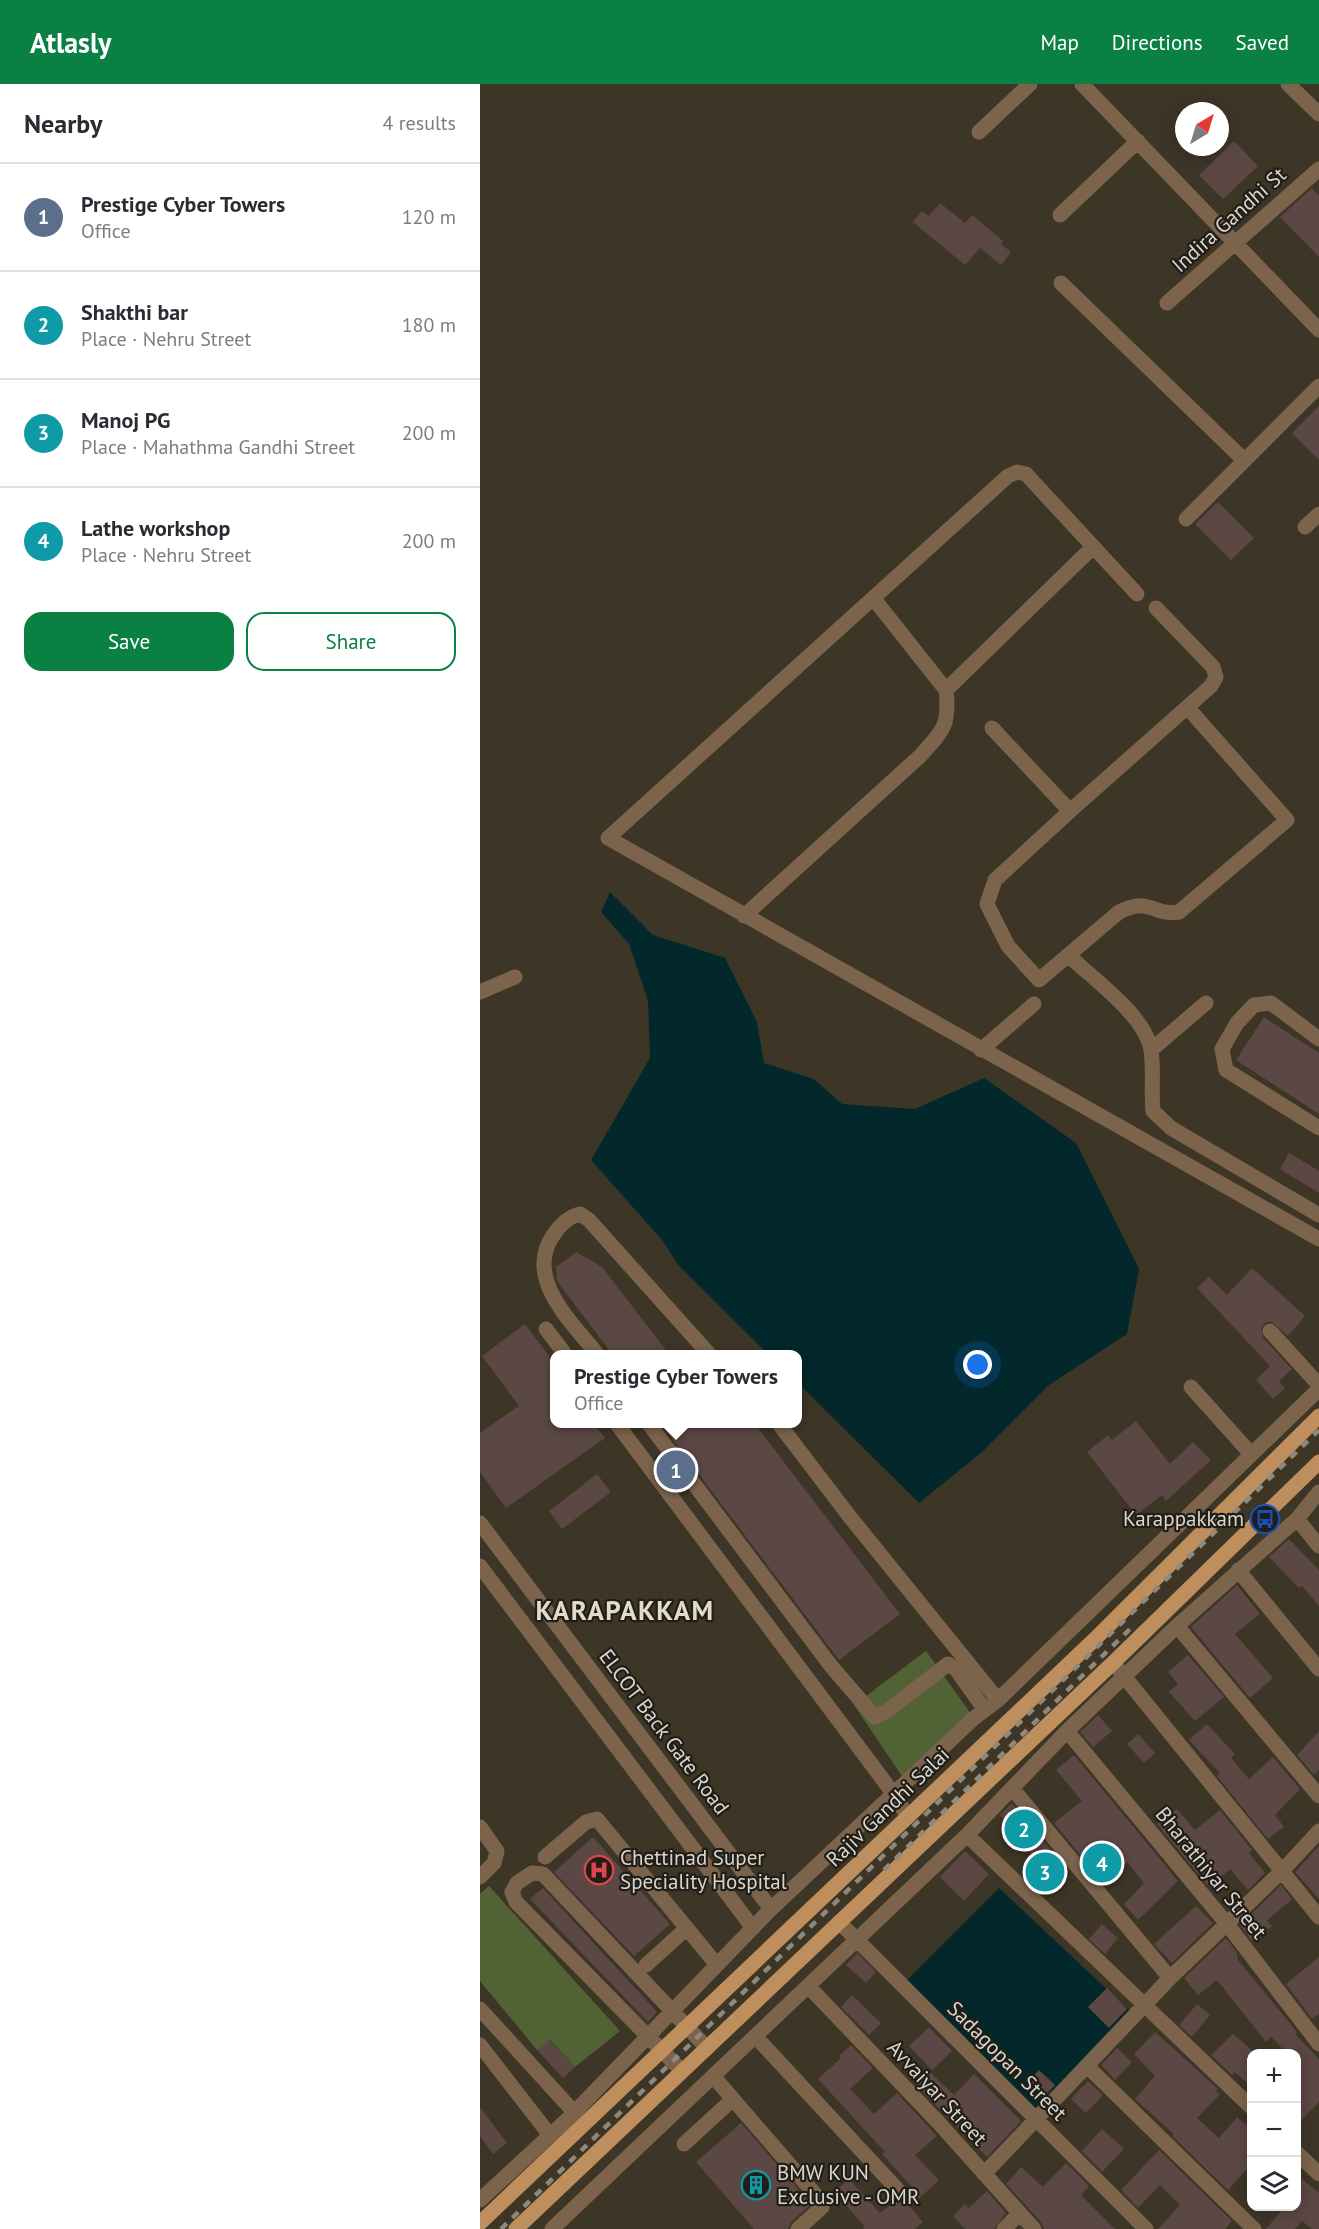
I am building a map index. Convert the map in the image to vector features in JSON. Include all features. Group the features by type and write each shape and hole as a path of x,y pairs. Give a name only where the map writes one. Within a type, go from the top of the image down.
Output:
{"main road":[{"name":"Rajiv Gandhi Salai","path":"480,2223 1118,1616 1319,1416"},
{"path":"516,2229 1113,1663 1319,1462"}],"street":[{"path":"979,132 1030,84"},
{"path":"1082,84 1319,330"},
{"path":"1288,84 1319,114"},
{"path":"1060,215 1138,141"},
{"name":"Indira Gandhi St","path":"1167,303 1319,169"},
{"path":"1060,283 1244,460"},
{"path":"1186,519 1319,386"},
{"path":"1137,594 1026,474 1017,472 1008,476 608,838 1319,1239"},
{"path":"1305,527 1319,514"},
{"path":"946,690 1093,547"},
{"path":"744,916 935,740 949,717 946,690 874,599"},
{"path":"1156,608 1213,667 1216,677 1211,686 1187,707 1070,811 995,880 987,904 1008,946 1039,980 1119,912 1135,904 1146,905 1168,913 1179,912 1287,820 1187,707"},
{"path":"992,728 1070,811"},
{"path":"1068,955 1129,1011 1144,1031 1151,1050 1153,1111 1171,1128 1319,1215"},
{"path":"480,992 515,977"},
{"path":"1151,1050 1206,1003"},
{"path":"1319,1039 1271,1003 1254,1005 1237,1023 1222,1049 1226,1070 1319,1128"},
{"path":"981,1050 1034,1004"},
{"path":"594,1350 550,1293 544,1274 543,1260 550,1239 571,1216 580,1214 589,1220 705,1350"},
{"path":"546,1329 562,1350"},
{"path":"480,2200 574,2112 771,1910 893,1793 992,1705 1319,1387 1270,1331"},
{"path":"1191,1387 1251,1454"},
{"path":"620,1428 893,1793 908,1817"},
{"path":"652,1428 831,1666 875,1716 887,1711 948,1664 955,1668 992,1705"},
{"path":"782,1428 992,1705"},
{"path":"552,2229 755,2037 856,1937 966,1835 1067,1731 1177,1626 1297,1519 1319,1492"},
{"path":"1297,1519 1319,1546"},
{"name":"ELCOT Back Gate Road","path":"480,1523 771,1910"},
{"path":"480,1566 753,1928"},
{"path":"1238,1570 1319,1669"},
{"path":"1102,1600 1118,1616"},
{"path":"1177,1626 1319,1796"},
{"path":"1113,1663 1319,1917"},
{"name":"Bharathiyar Street","path":"1067,1731 1227,1924 1319,2044"},
{"path":"1012,1788 1170,1978"},
{"path":"545,1857 586,1822 597,1819 717,1965"},
{"path":"480,1827 497,1851 494,1863 480,1877"},
{"path":"984,2174 1170,1978 1282,1870 1319,1830"},
{"path":"966,1835 1247,2104"},
{"path":"682,2072 516,1902 512,1892 517,1883 532,1873 543,1874 671,2013 707,2048"},
{"name":"Sadagopan Street","path":"840,1922 1146,2229"},
{"path":"646,1965 687,1928"},
{"name":"Avvaiyar Street","path":"808,1986 1034,2229"},
{"path":"480,2008 574,2112"},
{"path":"755,2037 897,2189"},
{"path":"480,2045 549,2134"},
{"path":"1088,2067 1254,2229"},
{"path":"713,2076 820,2200 822,2207 798,2229"},
{"path":"684,2144 733,2099"},
{"path":"1301,2156 1317,2168"},
{"path":"1004,2229 1019,2214"}],"green space":[{"path":"926,1651 974,1718 906,1782 854,1705"},
{"path":"489,1886 620,2031 575,2067 550,2040 538,2051 480,1981 480,1894"}],"water":[{"path":"610,892 653,935 725,958 757,1022 764,1063 814,1079 842,1104 915,1109 984,1078 1076,1143 1139,1269 1127,1334 1049,1385 982,1452 919,1503 802,1387 802,1350 764,1350 679,1266 662,1240 591,1160 650,1058 648,1001 629,944 601,912"},
{"path":"999,1888 1131,2012 1033,2110 907,1980"}],"building":[{"path":"1234,141 1258,166 1223,199 1199,175 1219,156 1229,156 1229,146"},
{"path":"1312,188 1319,196 1319,257 1280,217"},
{"path":"940,203 965,223 972,215 1003,241 1001,244 1011,252 1001,265 980,248 965,265 913,222 922,211 929,216"},
{"path":"1319,406 1319,460 1292,433"},
{"path":"1218,502 1254,538 1231,560 1195,524"},
{"path":"1264,1017 1319,1053 1319,1114 1236,1060"},
{"path":"1289,1153 1319,1171 1319,1193 1280,1169"},
{"path":"576,1252 602,1267 666,1350 609,1350 557,1281 556,1267"},
{"path":"1252,1268 1305,1316 1288,1336 1272,1322 1267,1322 1261,1327 1263,1338 1292,1369 1279,1381 1285,1388 1273,1399 1256,1380 1270,1366 1197,1288 1209,1277 1227,1295"},
{"path":"525,1324 550,1357 550,1428 597,1428 605,1438 506,1508 480,1472 480,1433 519,1406 482,1356"},
{"path":"1136,1421 1170,1464 1193,1442 1211,1460 1166,1501 1162,1495 1136,1515 1087,1452 1108,1435 1112,1440"},
{"path":"664,1428 758,1428 900,1614 839,1660"},
{"path":"597,1474 611,1492 562,1529 549,1511"},
{"path":"1289,1539 1319,1570 1319,1606 1302,1586 1299,1588 1269,1557"},
{"path":"1237,1585 1260,1614 1235,1634 1273,1678 1250,1698 1191,1627"},
{"path":"1188,1655 1224,1697 1195,1721 1169,1692 1178,1684 1168,1672"},
{"path":"1098,1715 1112,1731 1093,1747 1080,1732"},
{"path":"1207,1724 1235,1754 1231,1758 1249,1779 1273,1757 1300,1789 1275,1815 1284,1827 1268,1839 1217,1776 1220,1773 1189,1740"},
{"path":"1319,1731 1319,1770 1314,1775 1297,1755"},
{"path":"1138,1734 1155,1753 1144,1763 1127,1744"},
{"path":"1074,1755 1178,1881 1138,1920 1124,1904 1144,1883 1127,1862 1102,1881 1054,1823 1082,1801 1056,1770"},
{"path":"1012,1803 1067,1870 1040,1891 1023,1873 1037,1862 1000,1815"},
{"path":"1177,1809 1195,1830 1220,1810 1252,1850 1249,1853 1265,1873 1248,1890 1230,1869 1209,1887 1157,1824"},
{"path":"593,1837 670,1924 634,1956 554,1872"},
{"path":"1319,1846 1319,1899 1295,1872"},
{"path":"965,1851 989,1874 964,1901 940,1877"},
{"path":"1281,1885 1292,1899 1267,1921 1272,1926 1252,1941 1240,1925"},
{"path":"543,1888 657,2012 648,2022 530,1899"},
{"path":"1196,1906 1213,1923 1172,1963 1154,1944"},
{"path":"1102,1924 1118,1938 1105,1954 1089,1939"},
{"path":"1226,1938 1237,1953 1238,1960 1297,2032 1295,2034 1319,2059 1319,2102 1301,2121 1301,2049 1283,2049 1271,2037 1266,2042 1217,1980 1198,1995 1184,1978"},
{"path":"857,1953 876,1972 866,1983 846,1965"},
{"path":"1319,1957 1319,2014 1312,2019 1286,1984"},
{"path":"1107,1988 1127,2009 1109,2028 1088,2007"},
{"path":"852,1995 881,2023 869,2035 841,2007"},
{"path":"1197,2004 1210,2015 1192,2037 1179,2025"},
{"path":"929,2027 952,2051 932,2070 909,2046"},
{"path":"1155,2032 1218,2089 1216,2091 1220,2094 1197,2118 1219,2138 1237,2117 1247,2126 1247,2169 1228,2190 1172,2136 1174,2134 1135,2099 1155,2076 1134,2054"},
{"path":"1233,2034 1251,2049 1247,2049 1247,2083 1235,2072 1232,2075 1211,2055"},
{"path":"549,2040 575,2067 563,2078 538,2051"},
{"path":"851,2045 873,2068 850,2089 874,2114 897,2093 937,2136 915,2155 939,2180 910,2207 923,2222 915,2229 863,2229 865,2227 834,2192 849,2179 880,2213 903,2196 911,2186 882,2154 885,2152 818,2079 841,2058 839,2056"},
{"path":"1117,2048 1132,2062 1115,2080 1101,2065"},
{"path":"1039,2070 1055,2085 1045,2096 1029,2080"},
{"path":"930,2072 954,2095 974,2074 1021,2121 987,2157 916,2085"},
{"path":"1088,2081 1103,2095 1086,2113 1071,2099"},
{"path":"480,2107 507,2143 493,2154 480,2136"},
{"name":"BMW KUN Exclusive - OMR","path":"741,2123 811,2204 791,2222 788,2229 754,2229 696,2162"},
{"path":"1102,2129 1124,2149 1102,2172 1082,2151"},
{"path":"1159,2150 1232,2221 1225,2229 1158,2229 1180,2205 1160,2185 1138,2208 1121,2190"},
{"path":"1066,2163 1089,2186 1081,2195 1115,2229 1044,2229 1041,2222 1006,2184 1021,2167 1043,2187"},
{"path":"1301,2178 1319,2193 1319,2229 1312,2229 1302,2221 1295,2229 1266,2229 1281,2211 1301,2211"},
{"path":"987,2191 1006,2213 994,2229 965,2229 953,2216 965,2204 969,2208"}],"railway":[{"path":"501,2229 1319,1430"},
{"path":"884,1870 1130,1629"}],"place":[{"name":"Prestige Cyber Towers","path":"676,1470"},
{"name":"Karappakkam","path":"1265,1519"},
{"name":"Shakthi bar","path":"1024,1829"},
{"name":"Lathe workshop","path":"1102,1863"},
{"name":"Chettinad Super Speciality Hospital","path":"599,1870"},
{"name":"Manoj PG","path":"1045,1872"},
{"name":"BMW KUN Exclusive - OMR","path":"756,2185"}],"district":[{"name":"KARAPAKKAM","path":"625,1611"}]}
